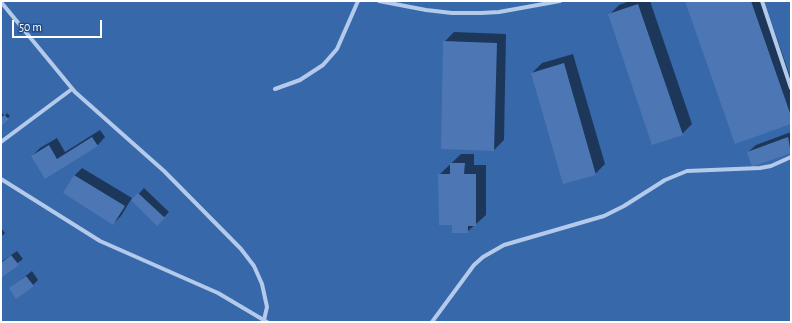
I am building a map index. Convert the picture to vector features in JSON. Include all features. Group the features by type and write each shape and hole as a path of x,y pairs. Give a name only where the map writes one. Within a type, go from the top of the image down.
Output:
{"street":[{"path":"275,89 300,80 323,65 337,49 358,1"},
{"path":"379,1 426,10 474,13 499,12 560,1"},
{"path":"762,1 791,88"},
{"path":"1,2 72,88 164,171 241,249 254,266 262,284 267,307 266,321 218,293 93,237 1,179"},
{"path":"1,142 72,88"},
{"path":"432,322 474,266 483,257 504,245 604,216 624,206 665,180 687,171 760,168 791,158"}],"shaded area":[{"path":"1,1 791,1 791,322 1,322"}],"building":[{"path":"685,1 751,1 791,116 791,124 735,144"},
{"path":"638,4 683,135 652,145 608,14"},
{"path":"443,41 497,43 494,151 441,149"},
{"path":"564,63 596,175 563,184 531,73"},
{"path":"4,115 9,119 1,126 1,118"},
{"path":"92,137 98,146 45,179 31,156 49,145 57,159"},
{"path":"788,137 791,153 752,167 747,152"},
{"path":"450,163 465,163 464,174 476,174 476,226 468,226 468,233 452,233 452,225 439,225 438,174 450,174"},
{"path":"74,175 125,206 113,225 63,193"},
{"path":"138,193 165,218 157,226 131,200"},
{"path":"11,255 19,265 1,278 1,263"},
{"path":"26,276 34,286 16,299 9,288"}]}
